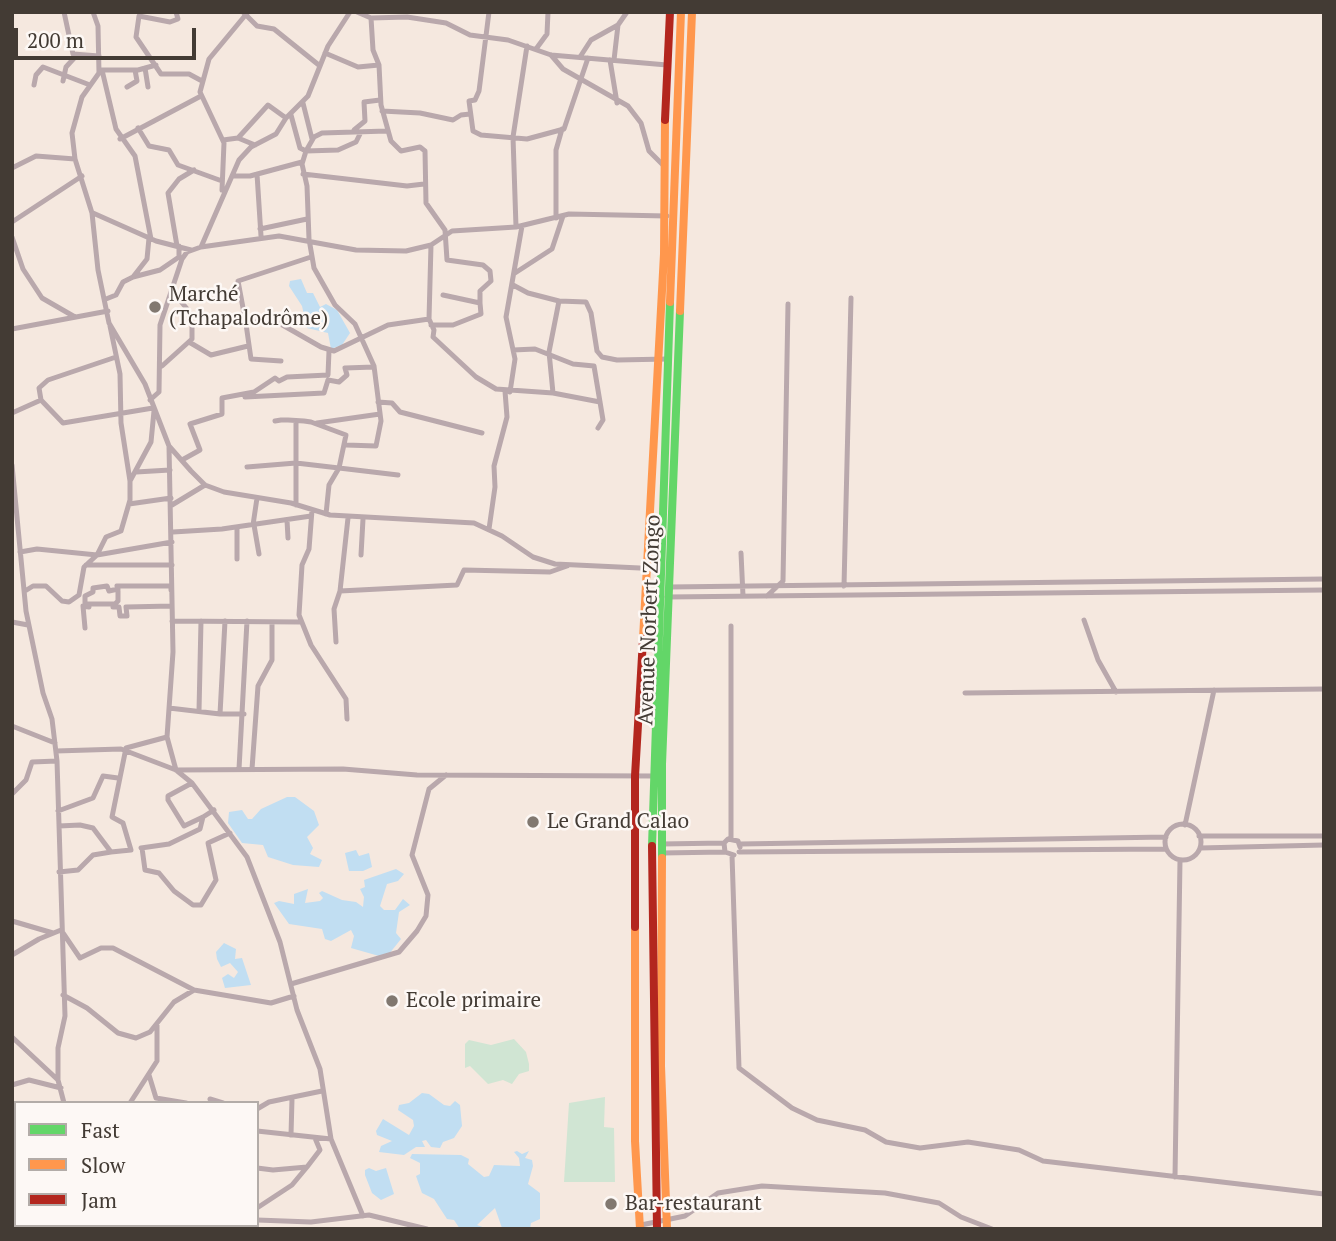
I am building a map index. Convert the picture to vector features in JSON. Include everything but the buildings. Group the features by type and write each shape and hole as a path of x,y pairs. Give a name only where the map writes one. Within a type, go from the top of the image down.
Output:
{"main road":[{"path":"641,1227 635,1141 635,776 664,254 663,165 670,12"},
{"name":"Avenue Norbert Zongo","path":"665,587 661,569 681,12"},
{"name":"Avenue Norbert Zongo","path":"657,1225 656,848 665,587 692,12"},
{"name":"Avenue Norbert Zongo","path":"665,597 653,776 667,1224"}],"street":[{"path":"64,12 72,53 99,56"},
{"path":"93,12 108,102 120,139 135,156 150,239 149,255 133,276"},
{"path":"177,12 177,20 170,22 138,18 136,37 162,75 189,74 202,81"},
{"path":"201,247 239,160 255,145 276,134 288,116 303,103 313,88 325,53 350,12"},
{"path":"356,12 371,18 433,21 452,25 473,36 527,46 551,55 667,65"},
{"path":"489,12 488,37 479,91 475,100 469,101 473,131 483,136 533,138 562,129"},
{"path":"536,49 547,34 548,12"},
{"path":"617,103 612,60 618,25 626,12"},
{"path":"222,195 223,140 201,96 209,57 246,13 257,26 274,29 320,66"},
{"path":"246,324 272,319 329,351 340,349 400,321 453,325 464,318 479,316 482,312 481,291 491,281 490,271 483,265 449,261 442,223 428,209 424,184 425,151 420,147 398,150 387,131 380,100 379,65 373,50 371,18"},
{"path":"580,57 591,40 618,25"},
{"path":"489,529 495,487 494,466 507,417 513,349 506,317 515,273 519,227 513,137 527,46"},
{"path":"325,53 358,67 379,65"},
{"path":"63,78 66,67 77,55"},
{"path":"551,55 560,67 617,103 627,106 637,117 649,150 663,165"},
{"path":"556,218 556,150 589,58"},
{"path":"101,70 135,70 156,65"},
{"path":"34,85 36,75 43,67 63,78 90,85"},
{"path":"145,68 148,86"},
{"path":"25,591 33,586 46,586 62,601 76,600 86,565 97,555 106,537 121,531 129,504 130,481 120,412 120,374 98,270 92,213 75,159 72,128 82,97 101,70"},
{"path":"127,87 137,81 135,70"},
{"path":"120,139 201,96"},
{"path":"238,138 268,105 288,116 301,149 338,150 356,142 358,131 365,121 364,102 380,100"},
{"path":"303,103 312,139"},
{"path":"382,111 420,113 453,120 470,114"},
{"path":"138,128 149,146 170,151 178,165 222,181"},
{"path":"346,445 376,447 380,414 374,367 349,315 335,305 320,281 311,257 307,186 302,162 312,139 322,133 387,131"},
{"path":"223,140 238,138 255,145"},
{"path":"12,167 36,156 75,159"},
{"path":"232,176 257,174 302,162"},
{"path":"150,400 159,392 160,325 173,292 182,256 168,193 179,179 194,170"},
{"path":"257,174 260,233"},
{"path":"303,174 407,186 424,184"},
{"path":"12,222 82,176"},
{"path":"92,213 150,239 191,250"},
{"path":"260,233 309,239 356,250 411,250 431,245 456,230 519,227 563,216 674,216"},
{"path":"515,273 552,249 563,216"},
{"path":"106,299 116,295 123,282 133,276 160,270 191,250 307,219"},
{"path":"12,237 23,269 42,298 75,317"},
{"path":"431,245 430,322 433,337 476,377 508,392 553,393 600,402"},
{"path":"281,361 251,359 238,281 311,257"},
{"path":"513,285 533,295 559,301 582,300 589,306 596,347 602,357 668,359"},
{"path":"161,367 189,342 192,325 188,310 173,292"},
{"path":"443,295 480,303"},
{"path":"840,595 844,585 851,298"},
{"path":"553,393 549,352 559,301"},
{"path":"767,596 783,581 788,304"},
{"path":"12,329 108,311"},
{"path":"109,323 128,352 169,446 205,485 224,492 296,505 312,513"},
{"path":"189,342 211,355 248,345"},
{"path":"513,349 536,349 549,352 573,364 594,366 603,420 598,428"},
{"path":"182,460 200,451 190,424 222,414 221,399 260,390 275,378 279,382 287,377 328,375 329,351"},
{"path":"116,357 48,380 40,386 41,400 63,423 120,412 153,409"},
{"path":"235,396 324,393 328,380 339,382 347,375 345,369 374,367"},
{"path":"12,413 41,400"},
{"path":"378,402 392,403 400,412 482,433"},
{"path":"130,481 151,442 153,409"},
{"path":"275,421 317,423 380,414"},
{"path":"296,421 296,505"},
{"path":"317,423 346,435 339,468 329,485 326,514"},
{"path":"169,446 173,532 167,737 176,770"},
{"path":"247,467 296,463 398,475"},
{"path":"12,465 29,625 57,761 65,1016 58,1048 58,1080 64,1101"},
{"path":"136,472 170,470"},
{"path":"129,504 172,501 205,485"},
{"path":"257,498 253,525 259,554"},
{"path":"173,532 253,525 312,513 363,519 459,521 489,529 533,557 568,566 661,569"},
{"path":"312,513 309,549 302,565 300,622 311,645 346,699 346,719"},
{"path":"336,642 334,609 340,590 348,518"},
{"path":"361,555 363,519"},
{"path":"287,520 288,538"},
{"path":"237,527 237,559"},
{"path":"20,552 37,549 97,555 172,542"},
{"path":"741,553 743,596"},
{"path":"12,566 22,564"},
{"path":"86,565 172,565"},
{"path":"340,590 457,585 464,569 550,572 568,566"},
{"path":"665,587 1324,579"},
{"path":"118,589 109,591 107,586 93,588 93,592 85,596 85,604 115,604 118,589 117,586 171,586 172,596"},
{"path":"665,597 1324,590"},
{"path":"85,628 83,607 119,607 120,616 127,616 126,607 172,606"},
{"path":"172,621 300,622"},
{"path":"199,711 201,621"},
{"path":"220,714 225,621"},
{"path":"239,769 247,621"},
{"path":"1084,621 1098,660 1116,691"},
{"path":"12,622 29,625"},
{"path":"252,769 258,687 272,660 272,623"},
{"path":"731,626 731,838"},
{"path":"965,693 1324,689"},
{"path":"1185,825 1214,690"},
{"path":"169,708 244,714"},
{"path":"12,726 55,743"},
{"path":"131,849 123,823 112,817 118,778 126,751 129,745 167,737"},
{"path":"56,751 126,751 176,770 191,783 230,833 251,865 280,942 306,1038 320,1069 331,1139 363,1216"},
{"path":"12,794 26,780 32,762 57,761"},
{"path":"176,770 343,769 446,775 653,776"},
{"path":"291,984 399,952 417,932 426,916 428,895 412,855 429,789 446,775"},
{"path":"58,811 93,798 103,776 118,778"},
{"path":"191,783 168,796 184,826 214,810"},
{"path":"59,872 78,870 93,855 169,844 200,829 203,817"},
{"path":"59,826 80,825 93,828 111,852"},
{"path":"1166,849 1166,837 1173,827 1185,825 1199,836 1324,836"},
{"path":"142,848 145,870 159,873 174,891 193,905 201,905 216,880 208,843 230,833"},
{"path":"1180,860 1192,857 1200,848 1199,836"},
{"path":"656,848 735,853 1166,837"},
{"path":"656,848 724,843 731,838"},
{"path":"731,838 740,844 1166,849 1180,860"},
{"path":"724,843 725,852"},
{"path":"740,844 735,853 739,1068 792,1108 817,1120 865,1130 886,1142 920,1148 968,1142 1019,1150 1043,1161 1324,1194"},
{"path":"1200,848 1324,845"},
{"path":"1175,1177 1180,860"},
{"path":"12,921 53,933"},
{"path":"61,930 80,958 101,948 113,948 194,990 271,1003 294,996"},
{"path":"12,955 61,930"},
{"path":"63,995 127,1036 144,1036 157,1025 174,1002 194,990"},
{"path":"131,1101 157,1061 157,1025"},
{"path":"12,1048 15,1039 58,1080"},
{"path":"149,1075 156,1098 174,1101"},
{"path":"12,1085 29,1080 61,1088"},
{"path":"259,1108 269,1102 322,1091"},
{"path":"210,1099 216,1101"},
{"path":"291,1135 292,1099"},
{"path":"259,1131 331,1139"},
{"path":"259,1207 292,1185 307,1167 320,1150 315,1138"},
{"path":"259,1168 273,1170 307,1167"},
{"path":"641,1227 667,1224 685,1216 718,1194 762,1186 885,1193 939,1203 961,1217 992,1229"},
{"path":"259,1220 311,1222 363,1216 399,1220 427,1229"}],"green space":[{"path":"514,1039 526,1052 529,1071 519,1074 512,1084 503,1080 488,1084 470,1066 465,1068 465,1044 469,1040 491,1045"},
{"path":"605,1097 604,1127 614,1128 615,1182 564,1182 569,1103"}],"water":[{"path":"301,279 307,293 313,293 320,307 326,304 337,310 350,333 342,345 331,349 328,333 307,328 302,306 289,286 290,281"},
{"path":"287,797 295,797 314,811 319,825 307,837 313,848 310,854 322,860 319,867 293,865 268,857 263,845 242,843 228,823 229,812 242,810 248,819 252,819 261,809"},
{"path":"356,850 359,856 369,853 372,867 363,871 349,871 345,853"},
{"path":"396,869 404,874 398,881 387,884 380,906 384,910 395,910 403,899 410,905 399,912 396,933 401,939 389,954 379,956 351,948 354,936 351,930 331,941 325,939 322,929 289,924 274,903 279,901 294,904 294,894 308,889 305,903 320,901 323,898 319,893 322,891 342,900 356,902 363,907 364,897 360,889 365,887 364,880"},
{"path":"224,943 236,949 235,959 242,958 251,985 225,988 222,978 228,974 234,978 238,972 230,963 221,967 217,959 216,952"},
{"path":"422,1093 429,1094 444,1105 450,1106 455,1101 460,1105 462,1126 454,1138 443,1142 440,1148 431,1147 426,1140 422,1141 425,1147 416,1147 404,1155 379,1152 381,1146 392,1141 377,1135 376,1131 383,1119 409,1135 414,1126 413,1120 398,1110 399,1105 409,1103"},
{"path":"529,1151 525,1158 532,1160 533,1166 528,1184 540,1193 540,1219 531,1223 530,1229 502,1228 495,1208 477,1225 488,1229 460,1229 454,1220 447,1219 434,1199 422,1193 416,1176 420,1174 420,1163 410,1158 412,1154 461,1155 469,1159 468,1164 484,1177 489,1176 494,1165 520,1166 519,1158 514,1152 522,1154"},
{"path":"369,1168 376,1171 386,1168 394,1194 381,1200 372,1193 365,1175 365,1170"}],"traffic: fast":[{"path":"652,846 670,302"},
{"path":"662,858 662,764 680,311"}],"traffic: slow":[{"path":"670,302 681,12"},
{"path":"680,311 692,12"},
{"path":"643,639 664,254 665,120"},
{"path":"662,858 661,1066 667,1229"},
{"path":"635,927 635,1141 640,1229"}],"traffic: jam":[{"path":"665,120 670,12"},
{"path":"635,927 635,776 643,639"},
{"path":"652,846 657,1229"}],"place":[{"name":"Marché (Tchapalodrôme)","path":"155,307"},
{"name":"Le Grand Calao","path":"533,822"},
{"name":"Ecole primaire","path":"392,1001"},
{"name":"Bar-restaurant","path":"611,1204"}]}
